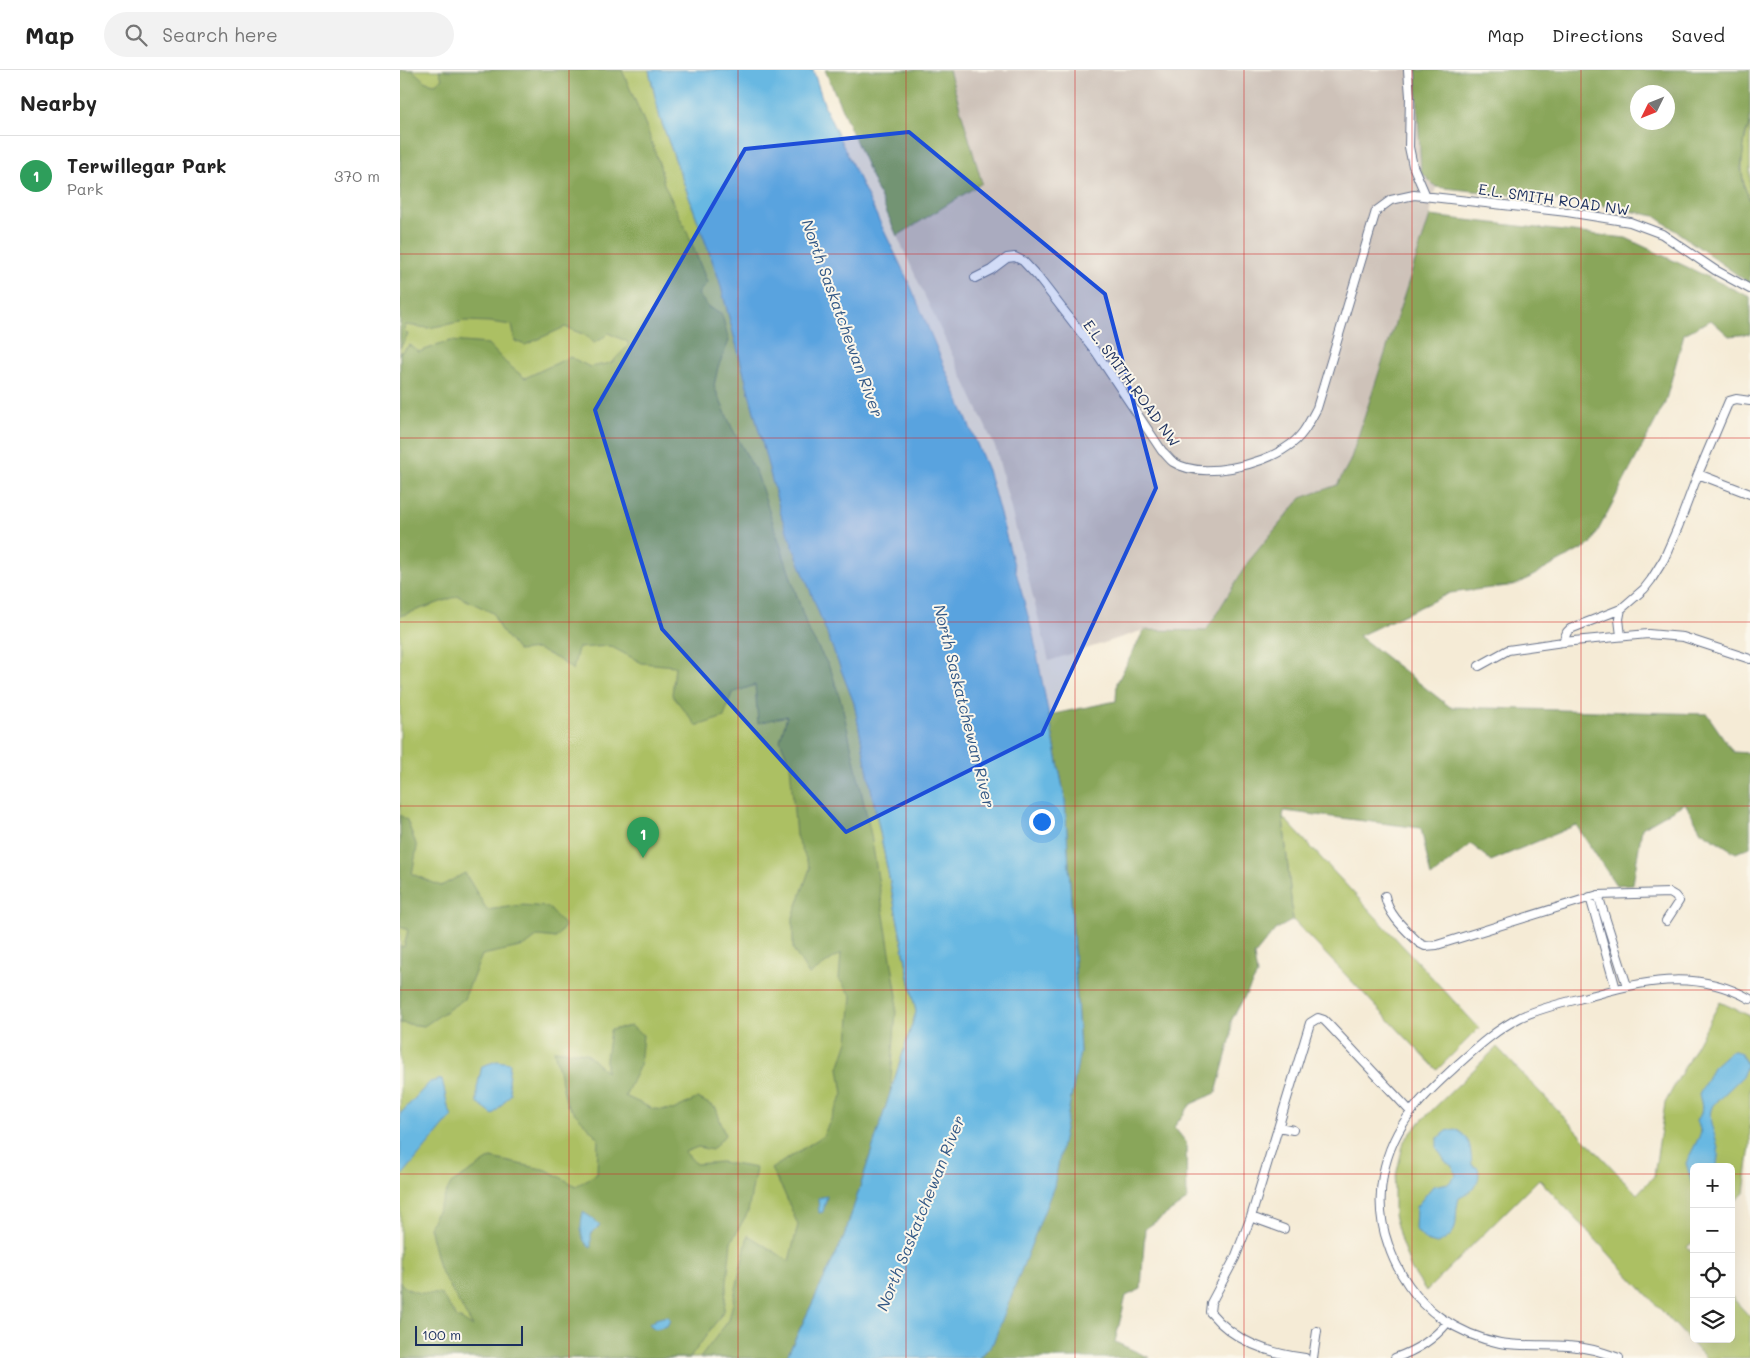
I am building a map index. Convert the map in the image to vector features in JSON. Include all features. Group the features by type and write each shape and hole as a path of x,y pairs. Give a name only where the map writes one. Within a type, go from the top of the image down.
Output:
{"street":[{"path":"1408,70 1410,96 1409,147 1413,166 1426,196"},
{"name":"E.L. SMITH ROAD NW","path":"975,278 991,270 1007,258 1015,257 1023,261 1037,276 1096,352 1162,451 1174,462 1194,470 1221,469 1252,464 1287,448 1302,434 1317,408 1376,211 1394,199 1414,194 1567,212 1630,222 1662,234 1715,270 1750,289"},
{"path":"1564,642 1570,629 1621,609 1644,589 1664,559 1729,401 1736,399 1750,401"},
{"path":"1698,474 1750,494"},
{"path":"1621,609 1619,619 1621,636"},
{"path":"1479,666 1508,650 1564,642 1648,634 1683,637 1750,659"},
{"path":"1385,896 1386,905 1396,918 1419,943 1429,947 1594,896 1670,893 1675,896 1678,902 1666,921"},
{"path":"1594,896 1627,986"},
{"path":"1594,896 1616,988"},
{"path":"1619,1358 1594,1350 1569,1346 1516,1344 1478,1337 1448,1322 1422,1302 1411,1288 1391,1254 1384,1234 1380,1194 1383,1173 1394,1138 1411,1112 1428,1093 1482,1042 1510,1023 1540,1009 1645,982 1688,980 1707,983 1726,988 1750,999"},
{"path":"1305,1358 1277,1354 1250,1344 1214,1318 1210,1312 1211,1303 1235,1258 1251,1217 1310,1023 1318,1018 1324,1020 1411,1112"},
{"path":"1279,1127 1294,1130"},
{"path":"1251,1217 1284,1229"},
{"path":"1395,1358 1430,1342 1448,1322"},
{"path":"1313,1358 1317,1330"}],"highlighted area":[{"path":"909,132 1105,294 1156,488 1042,734 846,832 662,629 595,410 745,149"}],"shaded area":[{"path":"949,70 1416,70 1421,172 1436,187 1430,216 1350,461 1337,485 1301,498 1246,566 1205,631 1144,630 1049,661 996,449 897,236 982,183"}],"green space":[{"path":"400,70 649,70 660,118 719,279 782,518 854,703 916,1012 844,1237 786,1358 400,1358"},
{"path":"400,70 412,70 426,82 435,84 442,79 439,70 622,70 646,126 660,166 664,184 688,234 707,282 698,294 708,307 722,315 729,341 718,367 714,386 732,428 757,474 808,630 831,670 842,705 871,835 897,996 890,1094 844,1237 786,1358 700,1358 729,1320 748,1235 789,1261 798,1225 783,1190 771,1169 823,1136 843,1094 839,1068 848,1041 852,996 839,979 841,953 809,975 793,949 793,917 810,868 796,836 790,764 780,740 787,716 758,723 755,685 732,693 724,717 697,726 672,695 675,666 642,663 610,646 578,648 573,670 558,659 537,649 518,651 500,629 493,613 458,596 400,616 400,353 410,345 419,352 450,341 488,344 506,363 525,378 570,357 590,367 611,363 628,346 628,342 608,333 594,343 585,335 565,327 525,345 515,341 512,325 465,321 428,328 406,325 404,330 408,334 400,348"},
{"path":"825,70 949,70 982,183 897,236"},
{"path":"1416,70 1750,70 1750,123 1745,136 1741,169 1744,186 1750,201 1750,284 1655,216 1594,204 1436,187 1421,172"},
{"path":"1750,123 1750,201 1746,192 1742,162"},
{"path":"1430,216 1626,238 1750,297 1750,334 1729,336 1711,320 1684,334 1665,403 1591,544 1516,585 1450,593 1359,636 1450,707 1707,714 1733,752 1750,753 1750,847 1736,853 1701,831 1685,803 1642,828 1633,884 1616,885 1576,825 1491,861 1471,844 1431,877 1421,828 1284,811 1293,920 1275,930 1254,956 1257,975 1231,1021 1231,1037 1216,1093 1191,1104 1174,1127 1186,1142 1187,1200 1145,1229 1141,1289 1126,1296 1115,1342 1150,1358 980,1358 993,1343 1080,1052 1065,799 1049,715 1116,701 1117,683 1144,630 1206,631 1248,562 1301,498 1337,485 1350,461"},
{"path":"400,815 407,820 417,847 412,874 441,886 465,873 487,910 521,905 548,907 565,926 556,938 538,936 525,946 482,955 464,999 424,1026 400,1023 400,946 404,947 408,930 400,927"},
{"path":"1283,817 1479,1028 1437,1070 1293,920"},
{"path":"1720,1002 1750,1016 1750,1145 1744,1193 1735,1201 1735,1163 1690,1163 1690,1244 1687,1247 1690,1250 1690,1341 1539,1179 1426,1291 1411,1269 1394,1215 1394,1184 1404,1141 1422,1120 1497,1047 1637,1194 1654,1176 1665,1103"},
{"path":"631,1026 643,1035 640,1065 625,1096 653,1109 673,1110 698,1098 716,1108 725,1135 712,1150 698,1147 685,1152 696,1164 721,1162 756,1168 748,1212 731,1242 724,1311 690,1358 400,1358 400,1282 413,1291 441,1294 458,1319 473,1327 439,1268 429,1227 451,1184 491,1158 547,1170 576,1186 597,1174 598,1138 567,1105 554,1050 586,1053 606,1072 610,1030"},
{"path":"1735,1300 1750,1317 1750,1358 1706,1358 1692,1343 1735,1343"}],"water":[{"name":"North Saskatchewan River","path":"649,70 813,70 826,110 911,287 988,470 1033,634 1065,799 1080,1052 1054,1186 993,1343 980,1358 786,1358 844,1237 916,1012 854,703 782,518 719,279 660,118"},
{"path":"1732,1050 1741,1053 1747,1065 1742,1077 1713,1105 1711,1111 1710,1117 1718,1152 1717,1163 1690,1163 1690,1178 1686,1163 1701,1133 1697,1120 1702,1108 1699,1095 1713,1067"},
{"path":"497,1061 510,1063 508,1081 511,1094 493,1115 477,1103 477,1088 482,1066"},
{"path":"442,1079 448,1107 452,1116 400,1178 400,1114 430,1082"},
{"path":"1455,1129 1465,1136 1470,1148 1472,1165 1478,1168 1479,1173 1474,1187 1459,1198 1454,1230 1451,1235 1437,1244 1426,1241 1415,1229 1416,1207 1433,1186 1449,1183 1456,1175 1453,1167 1445,1161 1437,1148 1437,1139 1447,1131"},
{"path":"827,1196 823,1212 819,1213 818,1198"},
{"path":"583,1212 600,1225 591,1234 591,1248 582,1237 581,1222"},
{"path":"667,1316 670,1320 667,1326 655,1329 649,1324 656,1319"}],"place":[{"name":"Terwillegar Park","path":"643,858"}]}
